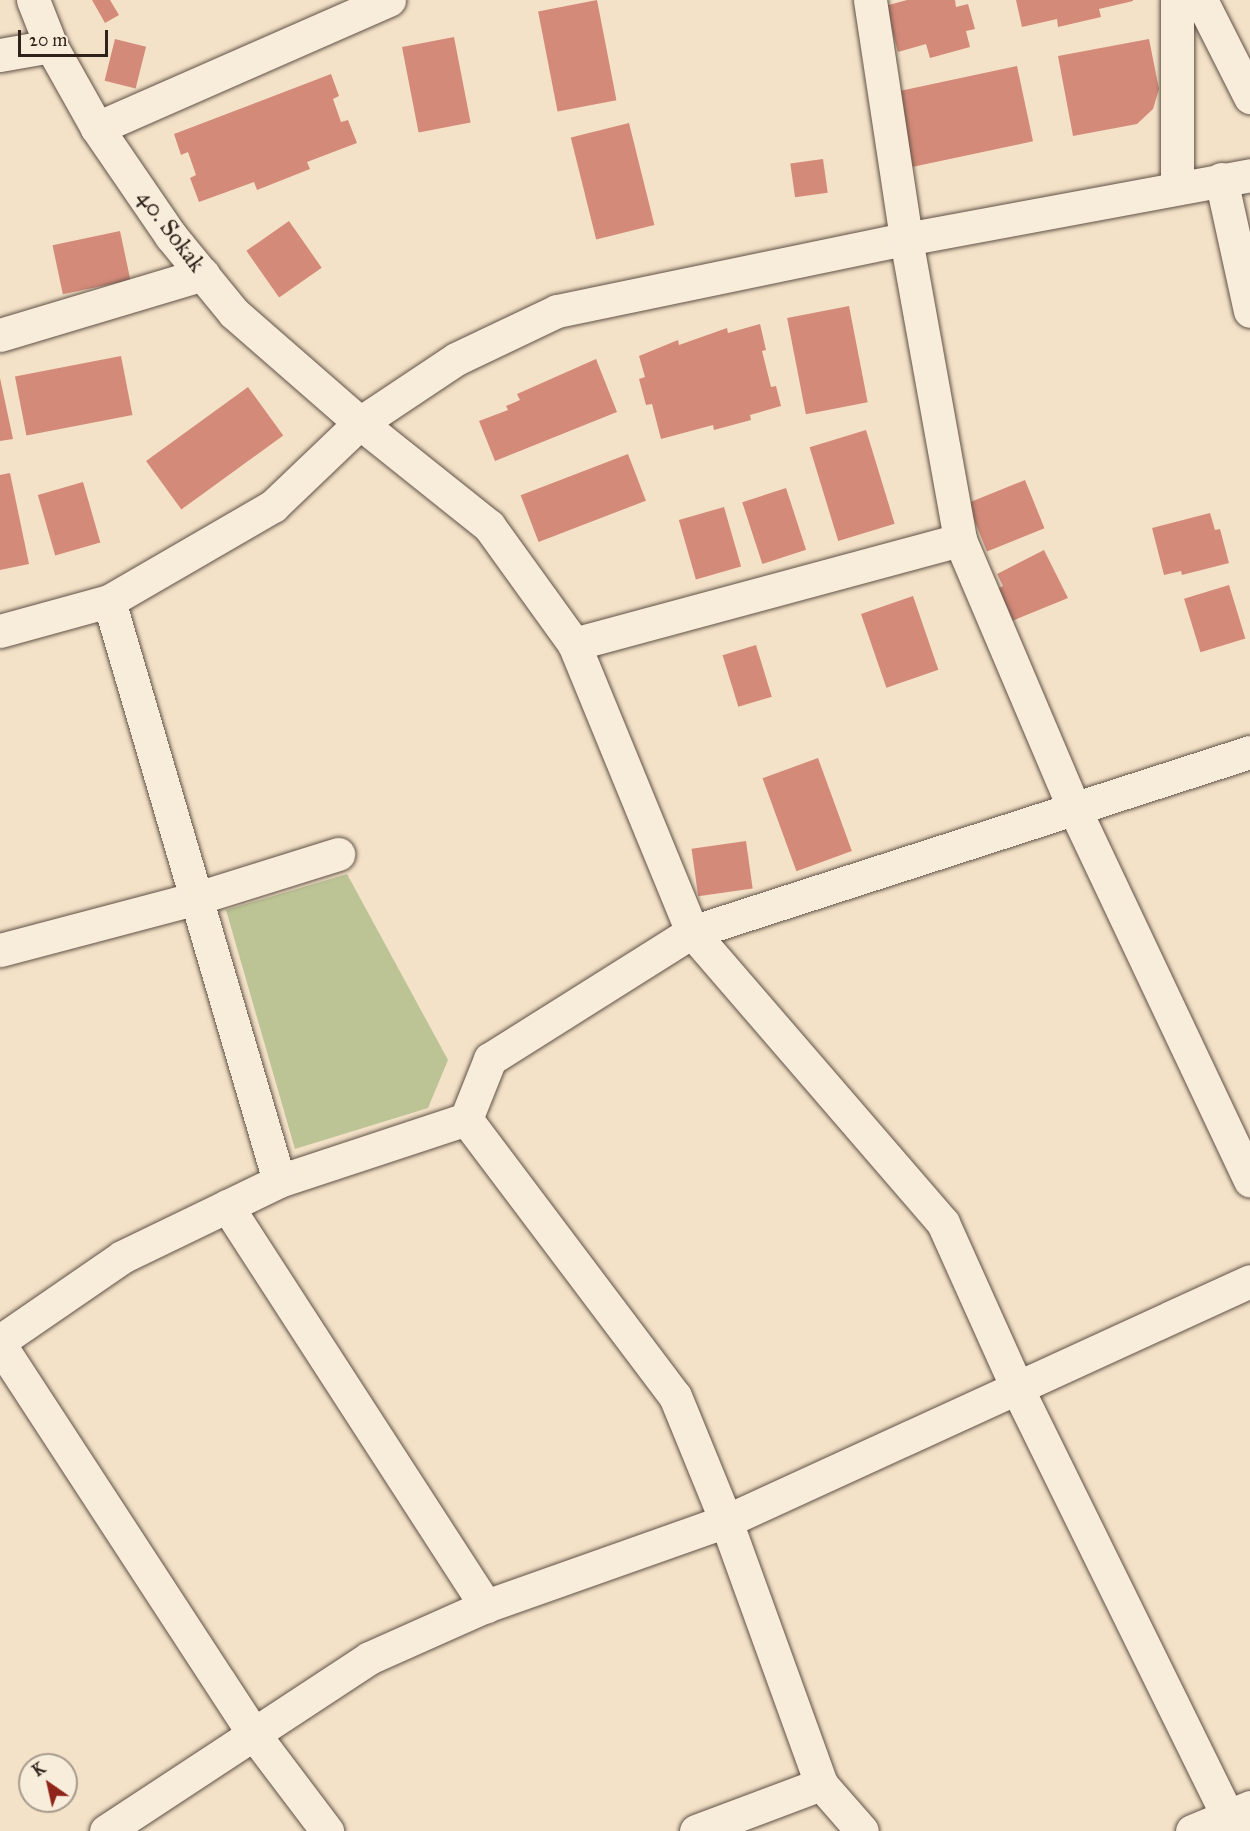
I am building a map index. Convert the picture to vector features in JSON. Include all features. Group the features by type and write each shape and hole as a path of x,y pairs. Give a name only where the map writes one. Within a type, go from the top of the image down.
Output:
{"street":[{"name":"40. Sokak","path":"33,0 51,46 97,128 234,313 360,423 489,526 574,644 692,932 943,1223 1018,1390 1238,1818"},
{"path":"97,128 389,0"},
{"path":"870,0 906,239 960,540 1074,808 1250,1181"},
{"path":"1177,187 1178,0"},
{"path":"1201,0 1250,97"},
{"path":"0,55 51,46"},
{"path":"0,631 109,601 273,506 360,423 456,359 557,311 906,239 1236,177 1250,311"},
{"path":"0,335 203,274"},
{"path":"574,644 960,540"},
{"path":"109,601 279,1181"},
{"path":"327,1831 253,1734 0,1343 122,1257 279,1181 466,1119 490,1059 692,932 1250,752"},
{"path":"0,950 197,898 338,854"},
{"path":"466,1119 675,1396 726,1521 821,1784 862,1831"},
{"path":"227,1206 486,1606"},
{"path":"106,1831 369,1658 486,1606 726,1521 1018,1390 1250,1281"},
{"path":"696,1831 821,1784"},
{"path":"1192,1831 1238,1818"}],"green space":[{"path":"347,874 448,1060 428,1108 295,1149 226,910"}],"building":[{"path":"92,0 110,0 119,15 105,23"},
{"path":"597,0 616,100 558,112 538,11"},
{"path":"907,0 955,0 956,7 968,4 975,29 966,31 970,47 930,58 926,44 898,52 885,6"},
{"path":"1016,0 1133,1 1099,9 1101,17 1058,27 1057,19 1022,27"},
{"path":"454,37 471,122 419,133 402,47"},
{"path":"115,39 146,47 136,88 105,81"},
{"path":"1149,39 1159,89 1153,109 1137,124 1073,136 1058,56"},
{"path":"1017,66 1033,141 910,168 894,92"},
{"path":"331,74 339,96 333,99 341,122 348,120 357,143 307,162 310,169 257,190 254,182 199,202 190,178 196,175 188,152 181,155 174,134"},
{"path":"629,123 654,225 596,239 571,138"},
{"path":"823,159 828,193 795,197 790,164"},
{"path":"289,221 322,268 279,298 246,251"},
{"path":"120,231 130,280 63,294 53,245"},
{"path":"849,306 868,402 806,414 787,318"},
{"path":"760,324 766,350 762,351 771,387 776,386 781,406 750,415 751,420 714,430 713,425 661,439 652,404 646,405 639,379 645,377 639,356 678,340 679,345 727,328 728,333"},
{"path":"121,356 132,415 26,436 15,377"},
{"path":"596,359 617,412 495,461 479,421 508,410 506,406 520,400 517,394"},
{"path":"0,378 13,439 0,441"},
{"path":"248,387 283,436 181,510 146,461"},
{"path":"866,430 895,524 838,541 810,447"},
{"path":"628,454 646,501 539,542 521,495"},
{"path":"10,473 29,564 0,570 0,475"},
{"path":"1025,480 1044,528 987,551 968,503"},
{"path":"83,482 100,543 55,556 38,495"},
{"path":"786,488 806,550 762,564 742,502"},
{"path":"724,507 741,567 696,580 679,520"},
{"path":"1210,513 1215,530 1220,529 1229,563 1182,575 1181,571 1164,575 1152,528"},
{"path":"1044,550 1068,598 1012,621 996,590 1003,586 997,574"},
{"path":"1229,585 1245,639 1200,652 1184,599"},
{"path":"913,596 938,670 886,688 861,614"},
{"path":"756,645 772,697 738,707 723,655"},
{"path":"818,758 852,851 796,871 763,778"},
{"path":"746,841 753,889 698,896 692,849"}]}
